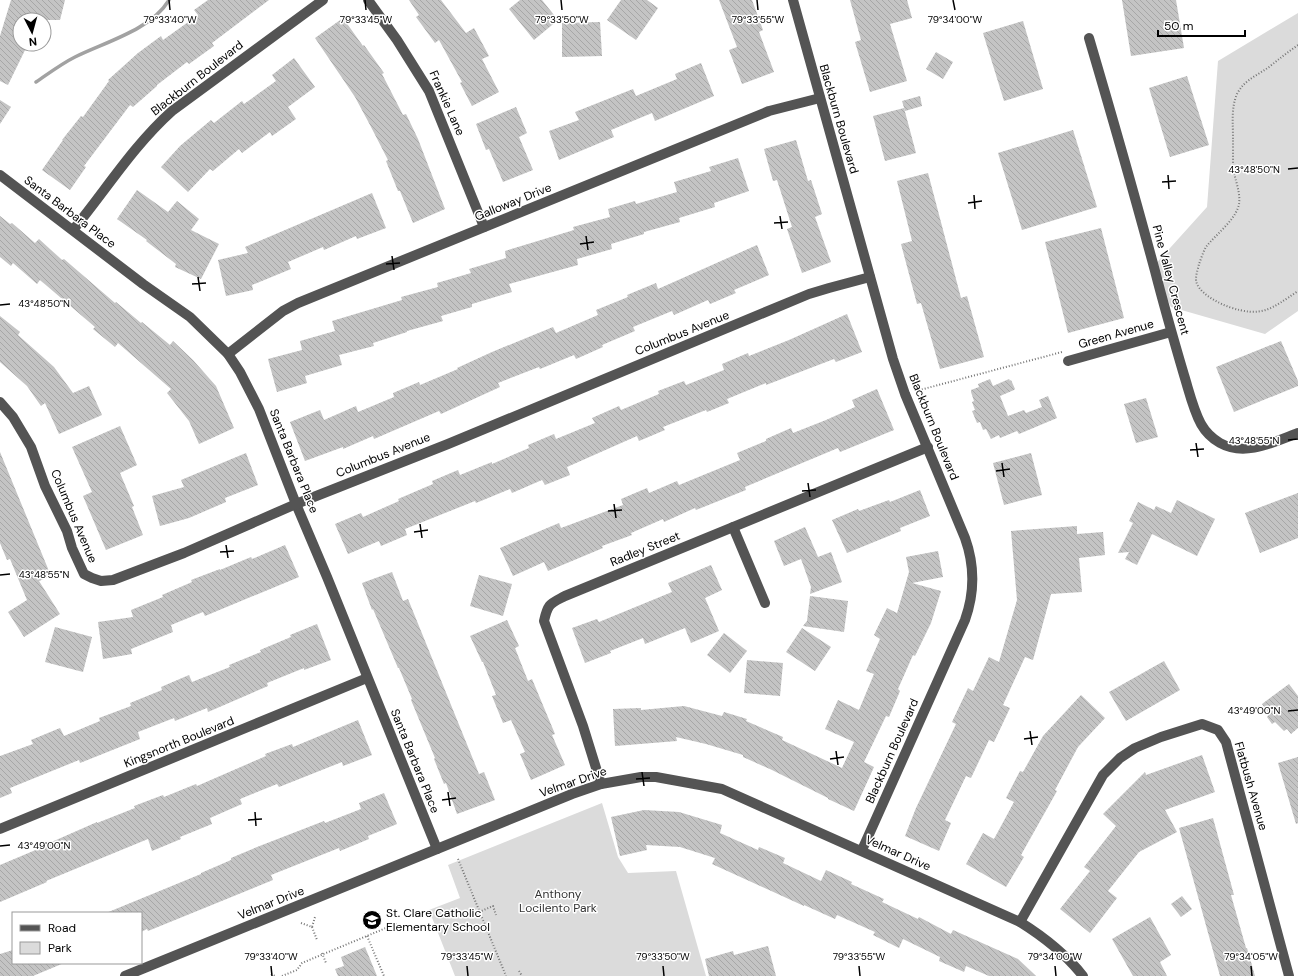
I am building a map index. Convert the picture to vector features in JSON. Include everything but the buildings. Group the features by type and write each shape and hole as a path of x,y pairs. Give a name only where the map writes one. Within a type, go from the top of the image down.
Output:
{"street":[{"name":"Blackburn Boulevard","path":"73,230 134,152 158,124 172,111 323,0"},
{"name":"Frankie Lane","path":"368,0 397,40 429,91 484,227"},
{"name":"Blackburn Boulevard","path":"793,0 870,277 901,381 969,550 973,575 972,595 965,620 862,850"},
{"name":"Pine Valley Crescent","path":"1089,38 1126,163 1171,332 1201,425 1219,443 1232,448 1244,449 1263,446 1298,433"},
{"name":"Galloway Drive","path":"228,354 270,320 293,306 770,111 820,98"},
{"name":"Santa Barbara Place","path":"0,175 143,284 190,317 228,354 240,372 259,409 296,504 437,849"},
{"name":"Columbus Avenue","path":"0,402 13,417 31,447 45,486 67,531 72,548 84,574 101,581 113,580 184,553 296,504 448,444 809,294 870,277"},
{"name":"Green Avenue","path":"1067,356 1171,332"},
{"name":"Radley Street","path":"600,784 583,726 544,621 550,605 565,596 928,448"},
{"path":"733,527 765,603"},
{"name":"Kingsnorth Boulevard","path":"0,829 368,678"},
{"name":"Flatbush Avenue","path":"1020,922 1103,775 1120,758 1135,748 1161,737 1202,724 1218,730 1226,742 1289,976"},
{"name":"Velmar Drive","path":"127,976 572,794 600,784 641,777 656,777 722,789 862,850 1020,922 1045,938 1060,950 1083,976"}],"path":[{"path":"1298,45 1252,77 1238,93 1233,110 1232,124 1233,165 1239,205 1236,212 1206,248 1200,260 1196,278 1197,284 1204,293 1220,304 1240,311 1266,311 1298,291"},
{"path":"914,391 1067,356"},
{"path":"458,859 506,976"},
{"path":"479,912 493,906 496,915"},
{"path":"316,917 312,927 317,940"},
{"path":"301,923 312,927"},
{"path":"282,976 297,970 302,963 398,923"},
{"path":"367,936 384,976"},
{"path":"322,954 326,963"},
{"path":"519,971 522,976"}],"green space":[{"path":"1298,13 1298,311 1265,334 1171,307 1152,268 1207,207 1218,61"},
{"name":"Anthony Locilento Park","path":"602,803 618,857 628,873 676,871 706,976 455,976 429,910 460,898 448,865"}],"waterway":[{"path":"36,82 70,60 139,27 151,19 169,0"}],"place":[{"name":"St. Clare Catholic Elementary School","path":"372,920"}]}
